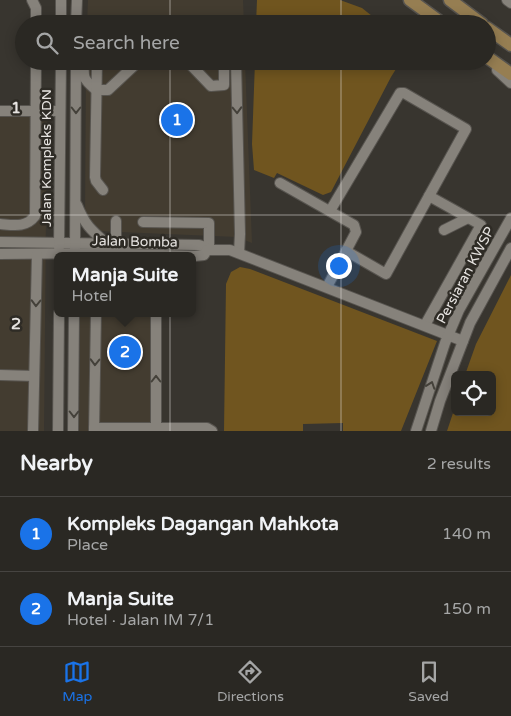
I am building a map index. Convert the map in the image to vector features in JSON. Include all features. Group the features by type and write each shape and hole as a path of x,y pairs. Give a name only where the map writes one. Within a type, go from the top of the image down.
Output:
{"main road":[{"path":"410,0 431,15"},
{"path":"450,0 470,15"},
{"path":"496,34 511,45"},
{"path":"496,64 511,74"}],"street":[{"path":"32,0 36,8 36,15"},
{"path":"61,15 62,0"},
{"path":"76,15 77,0"},
{"path":"507,0 511,3"},
{"path":"496,67 511,83"},
{"path":"0,224 24,225 35,216 36,70"},
{"name":"Jalan Kompleks KDN","path":"59,252 60,70"},
{"name":"Jalan Kompleks KDN","path":"74,252 76,70"},
{"path":"83,70 83,77 96,90 108,90 129,70"},
{"path":"97,70 95,177 103,190"},
{"path":"196,70 211,86 224,86 224,70"},
{"path":"236,70 239,253"},
{"path":"330,211 400,93 404,93 466,129 386,274 346,251"},
{"path":"0,111 35,114 60,111"},
{"path":"280,183 354,225 356,232 327,287"},
{"path":"425,325 481,225 429,196"},
{"path":"75,200 84,222 89,228 111,243 116,221"},
{"path":"444,230 468,218"},
{"name":"Persiaran KWSP","path":"416,431 449,334 463,303 511,218"},
{"path":"143,222 209,223 208,250"},
{"name":"Jalan Bomba","path":"0,242 200,245 208,250 230,250 463,341"},
{"name":"Persiaran KWSP","path":"431,431 440,401 463,341 481,302 511,248"},
{"name":"Jalan Bomba","path":"196,256 205,254 208,250"},
{"name":"Jalan Bomba","path":"0,254 54,255"},
{"path":"33,431 37,254"},
{"path":"58,431 59,317"},
{"path":"74,317 74,431"},
{"path":"96,317 94,429 156,430 207,428 212,431"},
{"path":"156,317 156,430"},
{"path":"0,375 34,376"}],"shaded area":[{"path":"88,0 243,0 244,15 87,15"},
{"path":"257,0 340,0 362,8 371,15 256,15"},
{"path":"86,70 245,70 252,243 237,237 96,231 85,216"},
{"path":"255,70 395,70 331,192 323,195 277,173 274,178 254,170 252,144"},
{"path":"0,113 47,114 44,431 0,431"},
{"path":"240,267 250,269 437,341 401,431 343,431 343,423 303,424 303,431 224,431 226,284 231,272"},
{"path":"511,275 511,431 447,431 452,416 496,416 496,371 466,371 476,344"},
{"path":"80,317 162,317 160,423 213,424 219,431 79,431"}],"place":[{"name":"Kompleks Dagangan Mahkota","path":"177,120"},
{"name":"Manja Suite","path":"125,352"}]}
